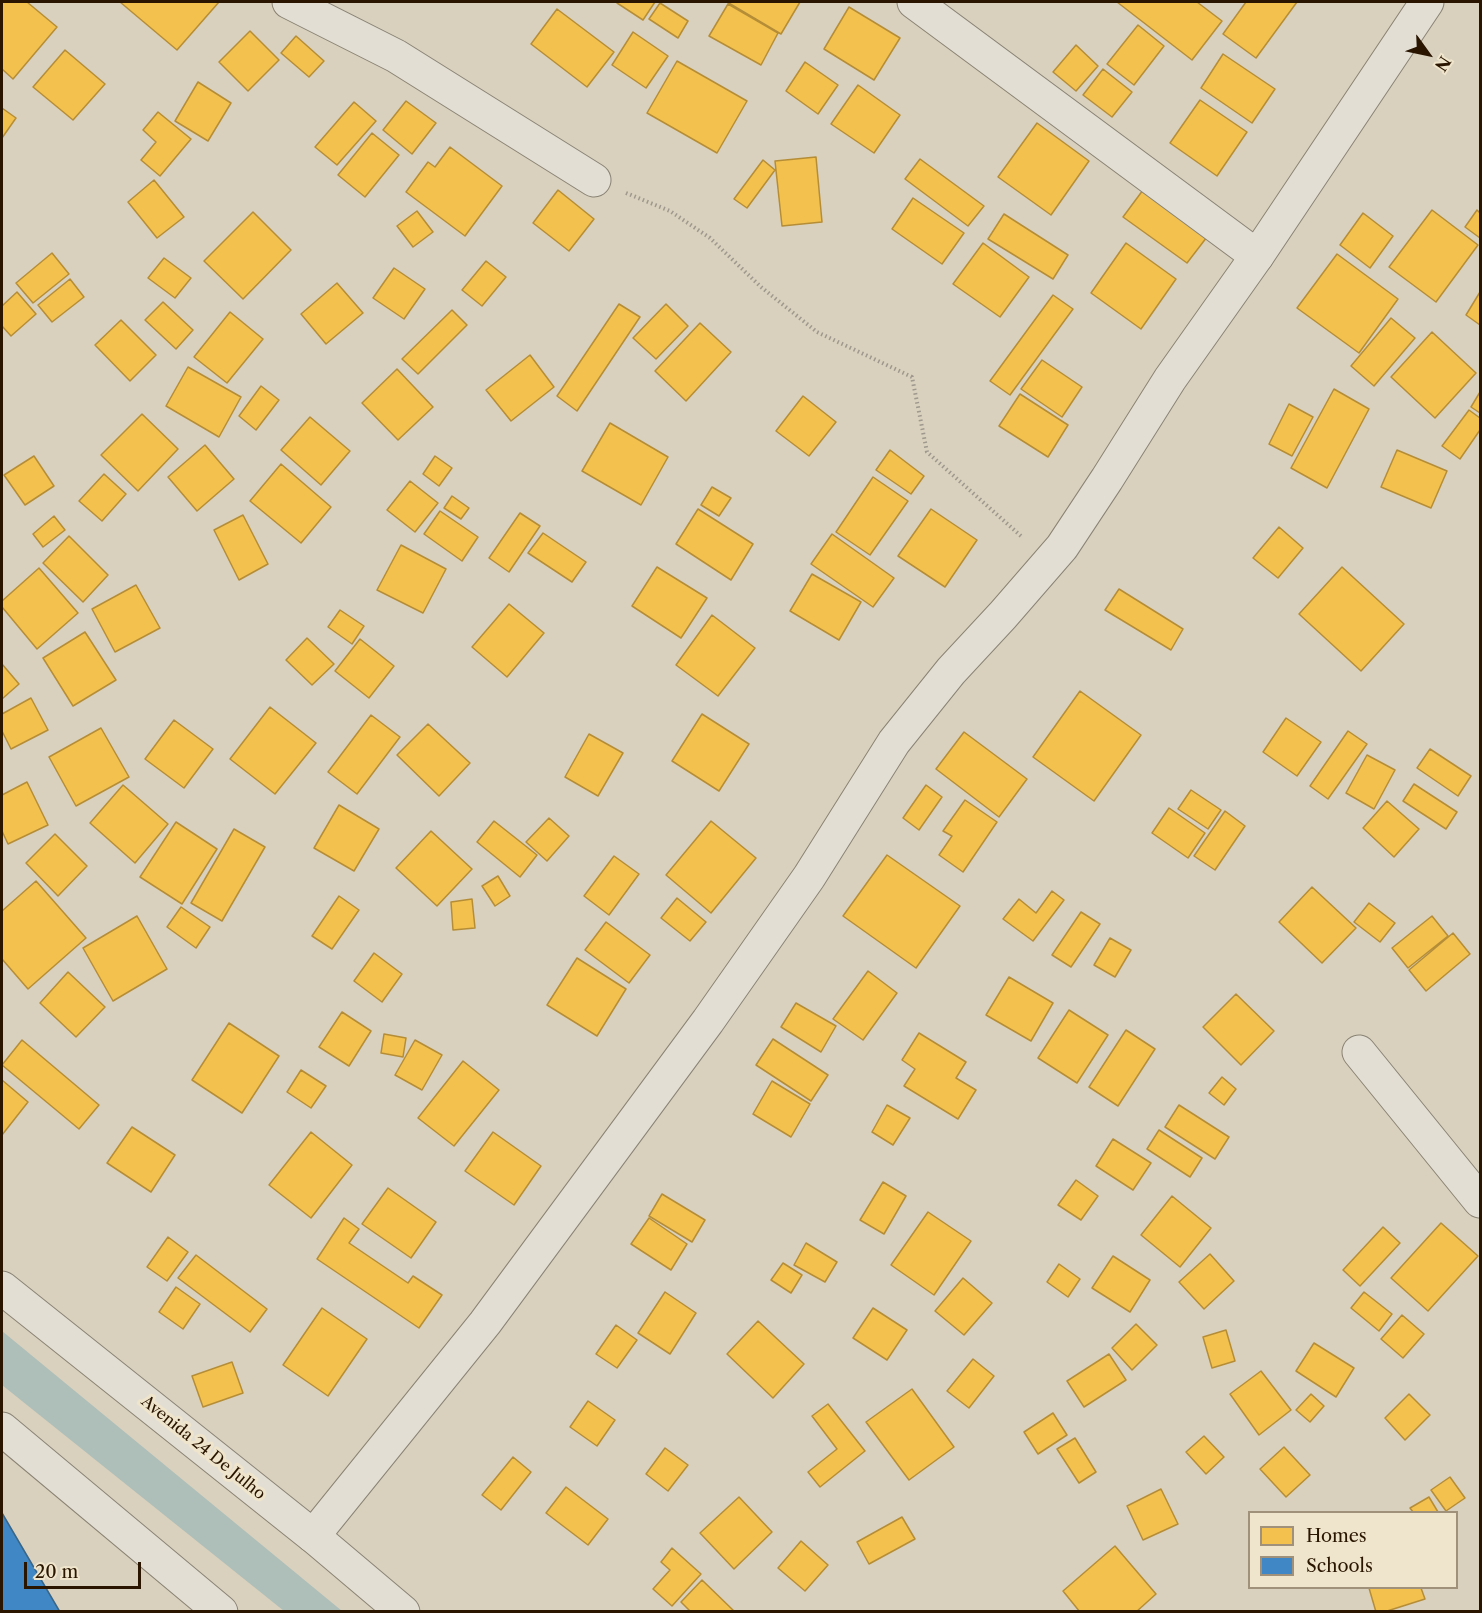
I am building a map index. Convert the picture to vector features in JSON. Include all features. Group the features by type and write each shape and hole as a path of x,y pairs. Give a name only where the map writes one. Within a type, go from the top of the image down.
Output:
{"street":[{"path":"289,2 396,56 594,180"},
{"path":"914,2 1257,256"},
{"path":"313,1536 484,1323 708,1021 809,876 894,742 951,671 1062,547 1170,379 1257,256 1427,2"},
{"path":"1359,1052 1480,1201"},
{"name":"Avenida 24 De Julho","path":"2,1288 313,1536 403,1611"},
{"path":"2,1429 221,1611"}],"path":[{"path":"594,180 670,211 710,238 760,287 817,332 912,377 927,452 1049,561"}],"shaded area":[{"path":"2,1331 342,1611 284,1611 2,1385"}],"building: Homes":[{"path":"2,2 27,2 57,27 13,79 2,69"},
{"path":"120,2 219,2 177,50"},
{"path":"617,2 655,2 643,20"},
{"path":"727,2 800,2 781,34"},
{"path":"1117,2 1197,2 1222,21 1192,60"},
{"path":"1246,2 1297,2 1256,58 1223,34"},
{"path":"660,3 688,21 678,38 649,19"},
{"path":"728,4 778,33 761,65 709,36"},
{"path":"849,7 900,38 874,80 824,49"},
{"path":"557,9 614,52 587,87 531,44"},
{"path":"1138,25 1164,46 1134,85 1107,64"},
{"path":"250,31 279,60 248,91 219,62"},
{"path":"633,32 668,56 646,88 612,65"},
{"path":"296,36 324,61 309,77 281,53"},
{"path":"1076,45 1098,66 1076,91 1053,72"},
{"path":"65,50 105,84 73,120 33,87"},
{"path":"1223,54 1275,89 1252,123 1201,88"},
{"path":"677,61 747,101 717,153 647,113"},
{"path":"805,62 838,85 818,114 786,91"},
{"path":"1103,69 1132,92 1112,117 1083,95"},
{"path":"198,82 231,103 208,141 175,121"},
{"path":"858,85 900,115 874,153 831,124"},
{"path":"1200,100 1247,132 1217,176 1170,143"},
{"path":"406,101 436,123 412,154 383,130"},
{"path":"354,102 376,121 337,165 315,147"},
{"path":"2,108 16,118 2,138"},
{"path":"158,112 191,139 160,176 141,160 156,142 143,130"},
{"path":"1037,123 1089,161 1051,215 998,177"},
{"path":"372,133 399,155 365,197 338,175"},
{"path":"450,147 502,186 465,236 406,192 428,162 435,167"},
{"path":"816,157 822,222 782,226 775,161"},
{"path":"920,159 984,206 968,226 905,179"},
{"path":"763,160 775,170 747,208 734,199"},
{"path":"154,180 184,217 157,238 128,202"},
{"path":"558,190 594,219 569,251 533,223"},
{"path":"1143,190 1207,237 1187,263 1123,217"},
{"path":"913,198 964,233 942,264 892,229"},
{"path":"1432,210 1478,245 1436,302 1389,267"},
{"path":"1477,210 1480,213 1480,238 1465,227"},
{"path":"417,211 433,232 413,247 397,226"},
{"path":"253,212 291,250 243,299 204,261"},
{"path":"1363,213 1393,236 1370,268 1340,245"},
{"path":"1004,214 1068,255 1053,279 988,239"},
{"path":"983,243 1029,277 1000,317 953,284"},
{"path":"1126,243 1176,279 1141,329 1091,293"},
{"path":"52,253 69,274 33,303 16,283"},
{"path":"1337,254 1398,299 1359,353 1297,308"},
{"path":"164,258 191,278 175,298 148,278"},
{"path":"486,261 506,277 482,306 462,290"},
{"path":"394,268 425,289 404,319 373,298"},
{"path":"70,279 84,297 52,322 38,305"},
{"path":"337,283 363,313 326,344 301,314"},
{"path":"17,292 36,314 11,336 2,326 2,306"},
{"path":"1480,292 1480,325 1466,315"},
{"path":"1053,295 1073,309 1010,395 990,381"},
{"path":"163,302 193,330 176,349 145,320"},
{"path":"619,304 640,317 577,411 557,396"},
{"path":"666,304 688,326 656,359 633,338"},
{"path":"452,310 467,325 418,374 402,359"},
{"path":"230,312 263,339 227,383 194,357"},
{"path":"1391,318 1415,338 1374,386 1351,366"},
{"path":"121,320 156,355 130,381 95,345"},
{"path":"700,323 731,352 686,401 655,371"},
{"path":"1432,332 1476,373 1435,418 1391,377"},
{"path":"530,355 554,387 511,421 486,390"},
{"path":"1042,360 1082,387 1062,417 1021,389"},
{"path":"188,367 241,397 219,437 166,406"},
{"path":"397,369 433,407 398,440 362,403"},
{"path":"261,386 279,400 256,430 239,416"},
{"path":"1334,389 1369,409 1327,488 1291,468"},
{"path":"1480,392 1480,413 1471,407"},
{"path":"1020,394 1068,425 1048,457 999,426"},
{"path":"803,396 836,422 809,456 776,431"},
{"path":"1289,404 1313,417 1292,456 1269,444"},
{"path":"1469,410 1480,418 1480,430 1460,459 1442,446"},
{"path":"142,414 178,449 138,491 101,455"},
{"path":"310,417 350,451 321,485 281,450"},
{"path":"610,423 668,457 641,505 582,471"},
{"path":"205,445 234,479 197,511 168,477"},
{"path":"890,450 924,476 911,494 876,470"},
{"path":"1397,450 1447,471 1431,508 1381,487"},
{"path":"34,456 54,486 25,505 4,475"},
{"path":"435,456 452,468 439,486 423,474"},
{"path":"281,464 331,507 301,543 250,501"},
{"path":"104,474 126,494 102,521 79,501"},
{"path":"873,477 908,501 870,555 836,532"},
{"path":"410,481 438,503 415,532 387,510"},
{"path":"712,487 731,498 719,516 701,505"},
{"path":"452,496 469,508 461,519 444,508"},
{"path":"698,509 753,544 731,580 676,544"},
{"path":"931,509 977,540 945,587 898,556"},
{"path":"440,511 478,537 462,561 424,534"},
{"path":"520,513 540,526 509,572 489,558"},
{"path":"243,515 268,564 239,580 214,530"},
{"path":"54,516 65,530 43,547 33,534"},
{"path":"1279,527 1303,548 1278,578 1253,558"},
{"path":"543,533 586,562 572,582 528,553"},
{"path":"832,534 894,578 873,607 811,564"},
{"path":"69,536 108,575 83,602 43,563"},
{"path":"401,545 446,569 423,613 377,590"},
{"path":"657,567 707,598 681,638 632,606"},
{"path":"1342,567 1404,624 1361,671 1299,614"},
{"path":"39,568 78,613 37,649 2,607 2,601"},
{"path":"812,574 861,602 839,640 790,611"},
{"path":"136,585 160,628 115,652 92,609"},
{"path":"1119,589 1183,629 1171,650 1105,610"},
{"path":"509,604 544,633 507,677 472,647"},
{"path":"340,610 364,626 352,644 328,627"},
{"path":"712,615 755,648 718,696 676,665"},
{"path":"85,632 116,680 73,706 43,658"},
{"path":"307,638 334,664 312,685 286,660"},
{"path":"360,639 394,666 369,698 335,671"},
{"path":"2,664 19,684 2,699"},
{"path":"1080,691 1141,735 1094,801 1033,757"},
{"path":"31,698 48,730 11,749 2,731 2,714"},
{"path":"270,707 316,743 275,794 230,759"},
{"path":"702,714 749,744 719,791 672,761"},
{"path":"371,715 400,737 357,794 328,772"},
{"path":"1286,718 1321,742 1297,776 1263,752"},
{"path":"174,720 213,749 184,788 145,759"},
{"path":"428,724 470,763 439,796 397,755"},
{"path":"101,728 129,777 76,806 49,757"},
{"path":"1348,731 1367,744 1328,799 1310,786"},
{"path":"964,732 1027,779 999,817 936,769"},
{"path":"589,734 623,753 598,796 565,777"},
{"path":"1430,749 1471,776 1458,796 1417,768"},
{"path":"1367,755 1395,770 1374,809 1346,793"},
{"path":"27,782 48,825 8,844 2,831 2,795"},
{"path":"1414,784 1457,812 1446,829 1403,801"},
{"path":"123,785 168,824 135,863 90,823"},
{"path":"926,785 942,797 919,830 903,818"},
{"path":"1191,790 1221,810 1208,829 1178,809"},
{"path":"965,800 997,822 963,872 939,855 952,836 943,831"},
{"path":"1387,801 1419,829 1394,857 1363,828"},
{"path":"339,805 379,829 354,871 314,848"},
{"path":"1169,808 1205,833 1188,858 1152,833"},
{"path":"1225,811 1245,826 1215,870 1194,856"},
{"path":"549,818 569,836 547,861 526,842"},
{"path":"494,821 537,855 520,877 477,842"},
{"path":"711,821 756,858 711,913 666,875"},
{"path":"176,822 217,849 182,904 140,877"},
{"path":"234,829 265,847 222,921 191,903"},
{"path":"431,831 472,869 437,906 396,868"},
{"path":"55,834 87,866 58,896 26,863"},
{"path":"887,855 960,906 916,968 843,916"},
{"path":"614,856 639,874 609,915 584,896"},
{"path":"498,876 510,896 495,906 482,886"},
{"path":"36,881 86,938 28,989 2,959 2,911"},
{"path":"1312,887 1356,928 1322,963 1279,922"},
{"path":"1052,891 1064,900 1033,941 1003,919 1019,899 1036,913"},
{"path":"339,896 359,910 332,949 312,936"},
{"path":"677,898 706,922 690,941 661,918"},
{"path":"472,899 475,928 453,930 451,902"},
{"path":"1369,903 1395,923 1380,942 1354,922"},
{"path":"181,907 210,927 196,948 167,927"},
{"path":"1081,912 1100,924 1071,967 1052,955"},
{"path":"137,916 167,969 113,1001 83,948"},
{"path":"1432,916 1448,936 1408,968 1392,948"},
{"path":"606,922 650,955 629,983 585,950"},
{"path":"1453,933 1470,954 1426,991 1409,970"},
{"path":"1110,938 1131,950 1115,977 1094,965"},
{"path":"374,953 402,974 382,1002 354,981"},
{"path":"577,958 626,989 597,1036 547,1005"},
{"path":"868,971 897,993 863,1040 833,1019"},
{"path":"68,972 105,1007 76,1037 40,1003"},
{"path":"1009,977 1053,1003 1031,1041 986,1015"},
{"path":"1236,994 1274,1031 1241,1065 1203,1027"},
{"path":"796,1003 836,1026 821,1052 781,1027"},
{"path":"1069,1010 1108,1035 1077,1083 1038,1058"},
{"path":"342,1012 371,1031 349,1066 319,1047"},
{"path":"229,1023 279,1056 242,1113 192,1080"},
{"path":"1126,1030 1155,1049 1118,1106 1089,1087"},
{"path":"919,1033 966,1062 956,1078 976,1090 958,1119 904,1086 915,1069 902,1060"},
{"path":"384,1034 406,1038 403,1057 381,1053"},
{"path":"773,1039 828,1075 811,1101 756,1065"},
{"path":"22,1040 99,1105 79,1129 2,1065"},
{"path":"415,1040 442,1055 422,1090 395,1075"},
{"path":"463,1061 499,1090 454,1146 418,1118"},
{"path":"301,1070 326,1086 311,1108 287,1092"},
{"path":"1222,1077 1236,1089 1224,1105 1209,1093"},
{"path":"2,1080 28,1102 2,1135"},
{"path":"772,1081 810,1104 791,1137 753,1114"},
{"path":"887,1105 910,1118 893,1145 872,1132"},
{"path":"1179,1105 1229,1137 1215,1159 1165,1127"},
{"path":"132,1127 175,1155 151,1192 107,1163"},
{"path":"1159,1130 1202,1158 1190,1177 1147,1149"},
{"path":"311,1132 352,1165 311,1218 269,1185"},
{"path":"493,1132 541,1166 514,1205 465,1171"},
{"path":"1113,1139 1151,1163 1133,1190 1096,1166"},
{"path":"1076,1180 1098,1196 1081,1220 1058,1205"},
{"path":"883,1182 906,1196 884,1234 860,1220"},
{"path":"388,1188 436,1222 411,1258 362,1224"},
{"path":"662,1194 705,1220 692,1242 649,1216"},
{"path":"1172,1196 1211,1228 1180,1267 1141,1235"},
{"path":"928,1212 971,1241 934,1295 891,1265"},
{"path":"344,1218 359,1229 349,1243 408,1283 413,1276 442,1295 419,1328 317,1259"},
{"path":"649,1218 687,1244 671,1270 631,1244"},
{"path":"1441,1223 1478,1256 1428,1311 1391,1278"},
{"path":"1383,1227 1400,1243 1360,1286 1343,1270"},
{"path":"168,1237 188,1252 167,1281 147,1267"},
{"path":"806,1243 837,1262 825,1282 794,1265"},
{"path":"1210,1254 1234,1281 1204,1309 1179,1282"},
{"path":"196,1255 267,1309 250,1332 178,1278"},
{"path":"1113,1256 1150,1280 1130,1312 1092,1288"},
{"path":"783,1263 802,1275 791,1293 771,1280"},
{"path":"1059,1264 1080,1279 1068,1297 1047,1282"},
{"path":"963,1278 992,1303 964,1335 935,1311"},
{"path":"176,1287 200,1304 183,1329 159,1312"},
{"path":"665,1292 696,1313 670,1354 638,1333"},
{"path":"1364,1292 1392,1314 1379,1331 1351,1308"},
{"path":"322,1308 367,1339 328,1396 283,1365"},
{"path":"873,1308 907,1330 887,1360 853,1338"},
{"path":"1402,1315 1424,1334 1403,1358 1381,1339"},
{"path":"758,1321 804,1364 773,1398 727,1354"},
{"path":"1136,1324 1157,1345 1132,1370 1112,1348"},
{"path":"616,1325 637,1340 617,1368 596,1354"},
{"path":"1226,1330 1235,1361 1212,1368 1203,1337"},
{"path":"1314,1343 1354,1368 1336,1397 1296,1371"},
{"path":"1109,1354 1126,1380 1084,1407 1067,1381"},
{"path":"973,1359 994,1376 969,1408 947,1391"},
{"path":"232,1362 243,1393 203,1407 192,1376"},
{"path":"1261,1371 1291,1410 1259,1435 1230,1394"},
{"path":"912,1389 954,1447 909,1480 866,1422"},
{"path":"1311,1394 1324,1406 1310,1422 1296,1410"},
{"path":"1409,1394 1430,1415 1405,1440 1385,1418"},
{"path":"588,1401 615,1420 597,1446 570,1427"},
{"path":"828,1404 865,1451 820,1487 808,1472 837,1449 812,1416"},
{"path":"1053,1413 1067,1435 1038,1454 1024,1432"},
{"path":"1204,1436 1224,1457 1206,1474 1186,1452"},
{"path":"1075,1438 1096,1472 1079,1483 1057,1449"},
{"path":"1284,1447 1310,1475 1286,1497 1260,1469"},
{"path":"665,1448 688,1465 668,1491 646,1474"},
{"path":"513,1457 531,1472 501,1510 482,1495"},
{"path":"1450,1477 1465,1498 1446,1511 1431,1490"},
{"path":"566,1487 608,1519 588,1545 546,1513"},
{"path":"1161,1489 1178,1524 1143,1540 1127,1506"},
{"path":"739,1497 772,1532 734,1569 700,1533"},
{"path":"1429,1497 1437,1511 1412,1511 1410,1508"},
{"path":"902,1517 915,1539 869,1564 857,1542"},
{"path":"801,1541 828,1565 805,1591 778,1568"},
{"path":"1115,1546 1156,1594 1136,1612 1080,1612 1063,1591"},
{"path":"672,1548 701,1574 672,1606 653,1589 670,1570 661,1562"},
{"path":"702,1580 735,1612 691,1612 681,1602"},
{"path":"1369,1589 1421,1589 1425,1599 1384,1612 1376,1612"}],"building: Schools":[{"path":"2,1513 60,1612 2,1612"}]}
